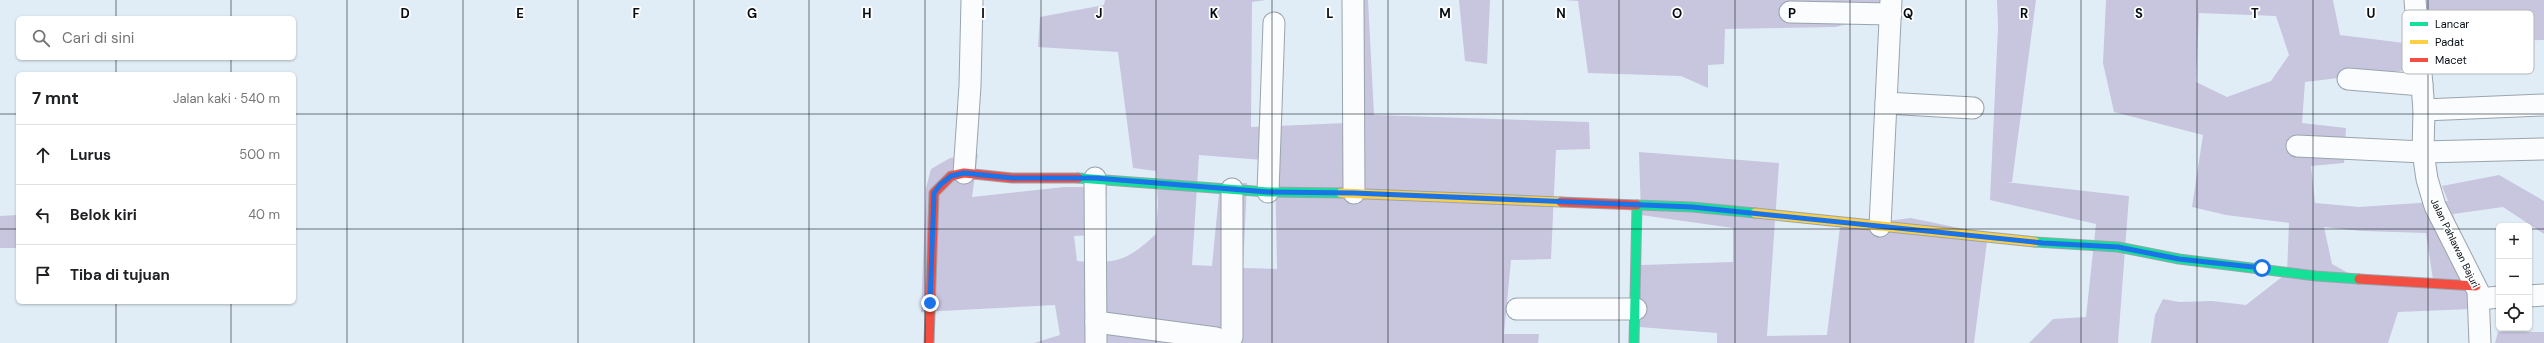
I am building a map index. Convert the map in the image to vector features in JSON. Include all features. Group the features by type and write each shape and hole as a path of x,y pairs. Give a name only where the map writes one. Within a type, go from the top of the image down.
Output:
{"street":[{"path":"964,173 970,86 972,0"},
{"path":"1353,0 1354,193"},
{"name":"Jalan Pahlawan Bajuri","path":"2415,0 2416,10"},
{"path":"1790,12 1891,7 1880,226"},
{"path":"1268,192 1274,22"},
{"name":"Jalan Pahlawan Bajuri","path":"2421,74 2424,110 2423,152 2427,180 2435,206 2485,294 2480,343"},
{"path":"2348,79 2422,85"},
{"path":"1886,103 1973,108"},
{"path":"2424,110 2544,105"},
{"path":"2297,146 2423,152 2544,149"},
{"path":"929,343 934,193 940,185 951,176 964,173 1012,178 1095,178 1268,192 1354,193 1692,207 2043,243 2118,247 2179,259 2316,276 2485,294"},
{"path":"1095,178 1096,343"},
{"path":"1096,322 1224,338 1232,190"},
{"path":"1634,343 1636,309 1637,205"},
{"path":"2532,296 2544,295"},
{"path":"1517,309 1636,309"}],"shaded area":[{"path":"1105,0 1266,0 1252,2 1251,127 1347,123 1344,0 1368,0 1374,115 1589,122 1590,149 1556,150 1551,259 1511,260 1504,334 1539,334 1538,343 1034,343 1060,335 1055,305 921,312 926,188 931,169 950,158 978,154 972,197 1064,187 1107,187 1104,220 1093,235 1074,236 1077,261 1102,262 1121,259 1137,250 1156,234 1158,203 1156,171 1133,168 1118,52 1038,47 1040,17 1104,5","holes":["1199,155 1275,161 1277,269 1243,268 1247,183 1220,183 1212,266 1192,265"]},
{"path":"1459,0 1490,0 1487,64 1465,61"},
{"path":"1563,0 1891,0 1891,14 1835,27 1725,29 1724,64 1708,65 1708,88 1681,76 1588,73 1578,1"},
{"path":"1997,0 2036,0 2012,182 2006,182 2129,196 2118,343 2029,343 2053,319 2086,317 2096,224 1990,200 1998,27"},
{"path":"2106,0 2333,0 2340,35 2402,43 2402,71 2305,82 2302,123 2346,128 2344,163 2311,166 2315,203 2359,207 2448,201 2442,186 2499,175 2544,201 2544,234 2532,226 2532,223 2527,223 2503,207 2453,214 2469,264 2471,309 2398,312 2388,343 2151,343 2155,315 2163,299 2179,302 2212,301 2246,305 2287,273 2289,223 2226,215 2192,207 2203,135 2114,112 2103,63","holes":["2199,13 2276,16 2289,55 2271,81 2227,97 2196,82","2324,227 2362,231 2426,233 2434,286 2357,278 2332,264"]},
{"path":"2409,0 2544,0 2544,40 2534,40 2534,10 2410,10"},
{"path":"1639,152 1779,163 1767,336 1827,335 1840,227 1911,218 1988,234 1974,343 1717,343 1717,333 1639,327 1641,265 1733,262 1733,228 1641,215"},
{"path":"16,215 16,248 0,248 0,216"},
{"path":"2498,332 2544,332 2544,343 2495,343"}],"traffic: fast":[{"path":"1078,178 1268,192 1341,193"},
{"path":"1634,343 1637,205 1692,207 1755,213"},
{"path":"2035,242 2118,247 2179,259 2316,276 2359,279"}],"traffic: slow":[{"path":"1341,193 1561,202"},
{"path":"1755,213 2035,242"}],"traffic: jam":[{"path":"929,343 934,193 951,176 964,173 1012,178 1078,178"},
{"path":"1561,202 1637,205"},
{"path":"2359,279 2476,286"}],"route":[{"path":"930,303 934,193 940,185 951,176 964,173 1012,178 1095,178 1268,192 1354,193 1491,200 1692,207 2043,243 2118,247 2179,259 2262,268"}]}
